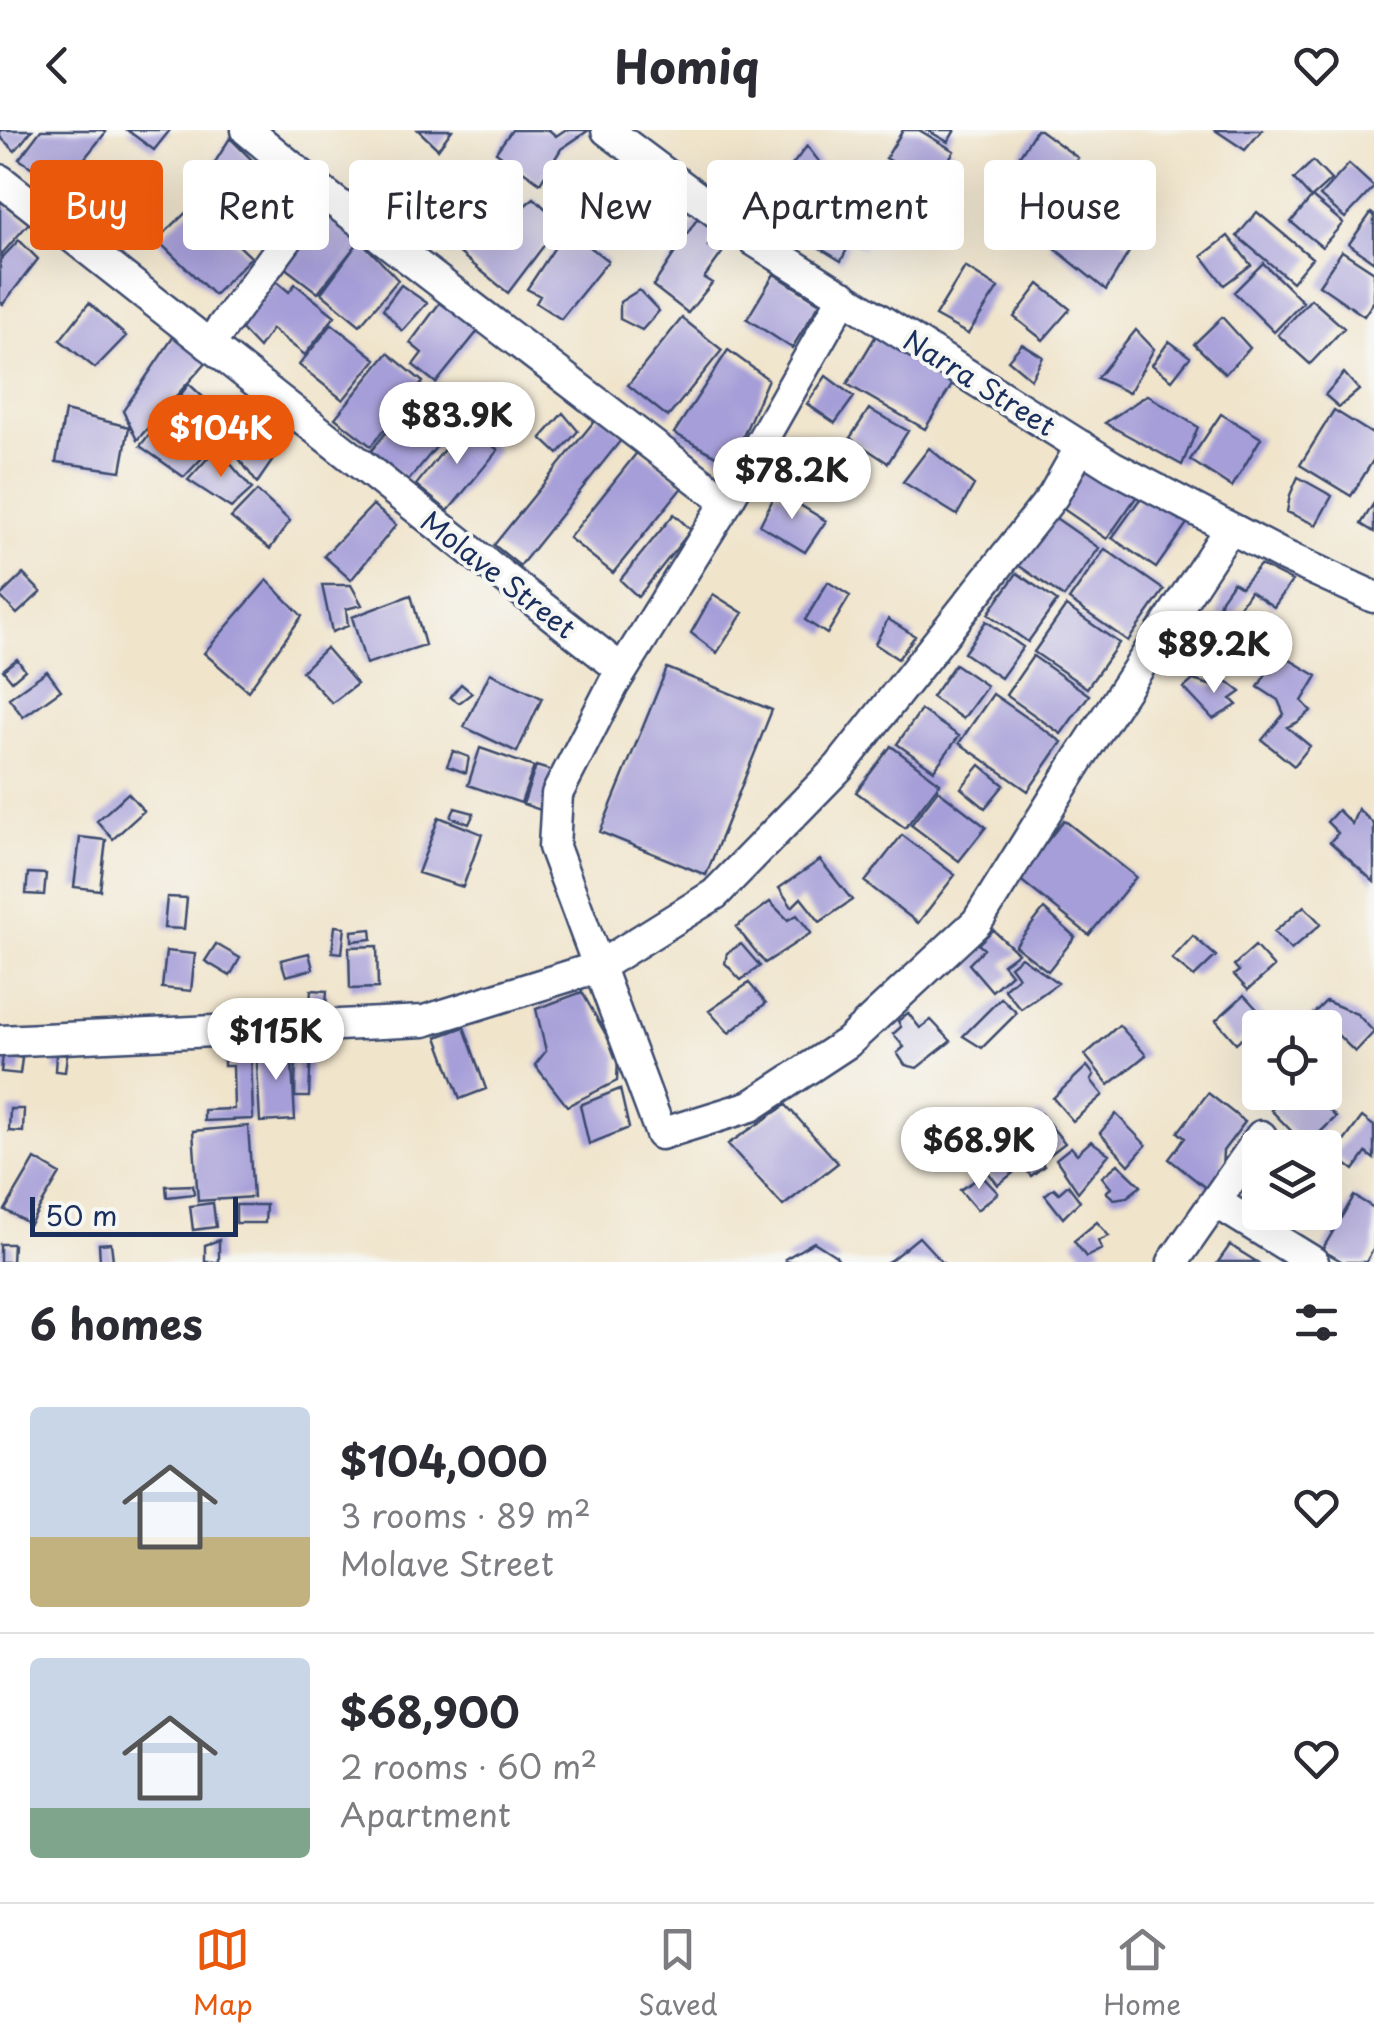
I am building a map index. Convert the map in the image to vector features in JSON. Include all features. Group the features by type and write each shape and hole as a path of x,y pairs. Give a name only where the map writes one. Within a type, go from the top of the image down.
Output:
{"street":[{"path":"247,130 283,160"},
{"name":"Narra Street","path":"607,130 755,240 1112,466 1374,598"},
{"name":"Molave Street","path":"0,180 622,670"},
{"path":"329,197 726,502"},
{"path":"209,345 279,250"},
{"path":"844,296 726,502 622,670 558,794 554,848 661,1134 750,1106 847,1043 977,922 1078,759 1230,528"},
{"path":"0,1041 424,1021 598,966 715,894 839,768 1053,496 1081,446"},
{"path":"1173,1262 1242,1165"},
{"path":"1216,1202 1313,1262"}],"building":[{"path":"0,130 32,130 15,151 0,137"},
{"path":"41,130 106,132 83,160 30,160 30,166 19,159"},
{"path":"127,130 170,130 154,150"},
{"path":"418,130 452,130 438,149"},
{"path":"512,130 549,130 556,136 565,130 589,130 561,149 554,160 543,160 540,183 523,171 523,160 507,160 496,152"},
{"path":"903,130 919,130 954,151 949,160 886,158"},
{"path":"927,130 955,130 948,142"},
{"path":"1036,130 1078,158 1077,160 1017,160"},
{"path":"1215,130 1262,130 1245,150"},
{"path":"230,138 252,160 216,160"},
{"path":"807,146 818,160 796,160"},
{"path":"1313,161 1331,180 1311,198 1294,179"},
{"path":"1349,164 1374,187 1345,218 1320,196"},
{"path":"1312,197 1343,223 1322,247 1291,222"},
{"path":"534,198 543,206 543,247 508,293 456,250 523,250 523,207"},
{"path":"0,201 29,223 0,256"},
{"path":"329,207 349,228 349,250 352,250 318,293 280,264 291,250 329,250"},
{"path":"1257,212 1312,258 1292,282 1237,236"},
{"path":"1371,213 1374,215 1374,262 1349,244"},
{"path":"183,215 183,250 244,250 251,257 214,295 163,246 163,234"},
{"path":"699,216 707,221 707,250 722,253 704,278 712,283 688,313 653,286 677,250 687,250 687,234"},
{"path":"1228,236 1251,265 1224,285 1202,256"},
{"path":"19,240 38,259 3,304 0,260"},
{"path":"353,250 370,250 398,280 360,325 321,293"},
{"path":"553,250 594,250 608,261 561,319 536,303 540,296 527,289"},
{"path":"823,250 846,250 841,261"},
{"path":"1056,250 1130,250 1106,290"},
{"path":"1342,251 1374,272 1374,301 1364,316 1319,285"},
{"path":"1263,263 1303,302 1274,332 1234,292"},
{"path":"965,267 998,288 968,334 935,316"},
{"path":"774,274 820,303 792,348 747,319"},
{"path":"276,281 289,292 295,284 335,316 305,355 272,329 259,348 239,327"},
{"path":"1039,284 1070,309 1043,340 1014,317"},
{"path":"401,285 427,303 402,331 383,309"},
{"path":"639,290 659,311 642,330 620,319 620,302"},
{"path":"447,293 482,326 436,383 413,365 422,353 410,343"},
{"path":"1311,299 1344,328 1310,364 1278,335"},
{"path":"89,303 126,336 95,368 60,340"},
{"path":"1222,317 1250,348 1225,374 1194,344"},
{"path":"682,318 722,350 668,417 628,385"},
{"path":"332,324 376,359 343,400 299,365"},
{"path":"1136,330 1154,349 1129,393 1097,378"},
{"path":"176,333 210,358 137,440 123,411"},
{"path":"877,334 955,380 925,429 847,384"},
{"path":"1169,341 1190,357 1172,380 1152,365"},
{"path":"1022,344 1043,357 1031,379 1008,360"},
{"path":"728,350 768,379 731,464 674,433"},
{"path":"388,353 423,382 371,446 335,418"},
{"path":"1344,373 1359,390 1339,407 1325,395"},
{"path":"826,376 854,397 835,423 807,404"},
{"path":"189,384 233,425 184,477 140,446"},
{"path":"418,393 456,423 408,481 371,451"},
{"path":"1147,395 1198,427 1182,465 1105,423"},
{"path":"255,409 290,435 257,483 229,445"},
{"path":"869,409 908,431 888,463 850,438"},
{"path":"1334,410 1374,435 1374,459 1351,496 1300,465"},
{"path":"65,411 129,427 121,471 56,462"},
{"path":"563,413 578,431 558,454 541,438"},
{"path":"600,414 625,435 520,566 494,545"},
{"path":"1221,414 1261,438 1232,487 1190,460"},
{"path":"465,423 498,450 448,511 416,485"},
{"path":"814,440 838,454 812,493 788,480"},
{"path":"217,448 252,489 231,508 188,480"},
{"path":"929,448 974,485 957,515 903,482"},
{"path":"639,450 684,485 613,573 569,538"},
{"path":"1089,463 1137,496 1107,539 1059,506"},
{"path":"1298,477 1332,496 1316,525 1287,512"},
{"path":"257,491 290,521 270,549 231,518"},
{"path":"777,491 826,521 805,552 760,525"},
{"path":"1145,492 1188,522 1156,568 1112,538"},
{"path":"1374,503 1374,532 1361,524"},
{"path":"373,505 396,525 351,580 324,556"},
{"path":"674,514 691,530 638,597 620,580"},
{"path":"1050,514 1099,548 1064,597 1015,563"},
{"path":"1105,549 1164,590 1128,641 1069,600"},
{"path":"1260,565 1292,581 1274,607 1250,591 1231,620 1217,615 1221,599 1233,582 1241,587"},
{"path":"1017,573 1057,601 1028,642 988,614"},
{"path":"23,574 41,592 17,614 0,596"},
{"path":"267,580 302,616 248,691 204,653"},
{"path":"828,582 850,596 827,634 805,620"},
{"path":"322,585 351,585 362,605 346,609 348,626 332,632"},
{"path":"713,594 743,613 717,653 691,633"},
{"path":"411,595 425,645 366,664 352,617"},
{"path":"1066,606 1119,643 1087,688 1034,652"},
{"path":"888,619 915,636 898,659 875,644"},
{"path":"986,621 1023,647 1001,678 964,653"},
{"path":"326,648 357,684 332,703 302,671"},
{"path":"1278,653 1317,676 1302,701 1311,711 1287,727 1310,746 1294,766 1262,740 1284,714 1278,700 1258,687"},
{"path":"1033,656 1089,695 1061,734 1006,695"},
{"path":"17,659 25,670 12,681 3,670"},
{"path":"955,664 987,686 963,719 932,697"},
{"path":"667,668 772,710 706,875 600,832"},
{"path":"47,671 61,690 23,717 9,698"},
{"path":"490,673 542,698 517,752 464,727"},
{"path":"1223,678 1241,692 1231,699 1237,705 1213,719 1184,688 1193,680 1213,686"},
{"path":"461,684 472,693 459,703 450,697"},
{"path":"993,694 1062,742 1028,791 959,743"},
{"path":"921,710 959,736 934,770 897,744"},
{"path":"891,746 940,783 905,828 856,792"},
{"path":"480,748 534,767 521,803 468,785"},
{"path":"453,751 469,757 466,773 447,766"},
{"path":"980,765 1004,785 985,808 961,788"},
{"path":"536,766 559,773 546,812 523,804"},
{"path":"938,790 986,827 959,861 911,825"},
{"path":"128,793 144,811 113,839 97,821"},
{"path":"455,808 474,813 469,824 451,817"},
{"path":"1358,809 1374,824 1374,882 1330,842 1338,833 1327,822 1338,810 1352,824"},
{"path":"439,817 482,834 463,887 418,873"},
{"path":"1064,820 1136,877 1089,935 1018,878"},
{"path":"902,835 955,875 918,923 865,882"},
{"path":"80,837 106,840 100,890 74,887"},
{"path":"820,860 852,900 820,922 801,898 792,907 779,888"},
{"path":"28,873 46,874 44,895 26,894"},
{"path":"167,897 187,898 184,929 164,928"},
{"path":"770,902 788,920 797,915 811,933 765,963 736,927"},
{"path":"1304,906 1321,924 1291,950 1274,932"},
{"path":"1044,909 1075,937 1048,971 1015,946"},
{"path":"335,926 345,927 342,953 332,952"},
{"path":"371,929 372,939 352,941 352,931"},
{"path":"993,930 1018,953 1003,964 1011,974 992,991 969,964 984,949 978,944"},
{"path":"1193,936 1216,956 1194,977 1172,959"},
{"path":"216,944 240,958 230,976 205,961"},
{"path":"741,944 760,966 741,980 725,963 727,953"},
{"path":"377,946 378,988 350,989 349,947"},
{"path":"1255,946 1274,967 1248,990 1234,975 1239,971 1234,965"},
{"path":"166,951 195,954 191,991 162,988"},
{"path":"309,953 313,969 286,976 281,960"},
{"path":"1021,957 1058,983 1021,1009 1004,989 1018,977 1010,966"},
{"path":"749,983 766,1003 729,1033 709,1011"},
{"path":"311,990 327,991 326,1006 310,1005"},
{"path":"582,992 618,1056 617,1081 567,1106 535,1065 546,1051 536,1009"},
{"path":"1244,995 1258,1010 1242,1010 1242,1038 1236,1043 1216,1020"},
{"path":"1001,998 1017,1013 982,1048 963,1036"},
{"path":"1326,1001 1357,1014 1374,1032 1355,1052 1342,1039 1342,1010 1317,1010"},
{"path":"908,1013 920,1028 931,1020 951,1041 917,1068 905,1065 897,1053 904,1047 893,1034 901,1027 898,1021"},
{"path":"1119,1025 1146,1055 1109,1085 1085,1055"},
{"path":"464,1027 486,1089 460,1099 437,1037"},
{"path":"291,1044 295,1120 260,1122 256,1046"},
{"path":"296,1047 311,1047 309,1097 295,1097"},
{"path":"251,1053 253,1119 204,1121 204,1110 234,1109 233,1066 224,1066 224,1054"},
{"path":"56,1054 67,1055 65,1072 55,1071"},
{"path":"3,1055 22,1058 20,1074 1,1072"},
{"path":"1087,1066 1094,1075 1091,1080 1103,1095 1073,1121 1053,1098"},
{"path":"620,1089 629,1128 589,1144 580,1105"},
{"path":"1208,1093 1245,1122 1223,1151 1222,1170 1207,1189 1169,1159 1185,1138 1178,1132"},
{"path":"786,1105 838,1163 783,1206 728,1144"},
{"path":"10,1109 24,1109 23,1132 9,1131"},
{"path":"1271,1110 1329,1110 1336,1117 1323,1130 1290,1130"},
{"path":"1040,1113 1065,1143 1043,1160 1018,1130"},
{"path":"1116,1114 1146,1145 1129,1165 1100,1133"},
{"path":"1362,1117 1374,1126 1374,1159 1366,1153 1354,1170 1342,1161 1342,1144"},
{"path":"1012,1124 1044,1166 1031,1176 1018,1160 1008,1168 1013,1173 998,1185 985,1168 990,1164 983,1155 989,1150 994,1158 1001,1152 995,1145 1002,1139 998,1134"},
{"path":"248,1126 253,1197 198,1201 193,1131"},
{"path":"1091,1141 1109,1154 1078,1192 1056,1159 1071,1147 1077,1154"},
{"path":"35,1159 60,1174 30,1224 5,1210"},
{"path":"1118,1164 1141,1186 1127,1197 1114,1199 1106,1192 1111,1188 1102,1177"},
{"path":"982,1176 998,1193 977,1210 960,1190"},
{"path":"193,1185 194,1194 167,1197 166,1186"},
{"path":"1068,1185 1080,1201 1063,1218 1045,1195 1054,1188 1059,1193"},
{"path":"1354,1196 1374,1208 1374,1248 1366,1262 1343,1262 1322,1250 1334,1230 1342,1230 1342,1216"},
{"path":"213,1203 216,1227 193,1230 190,1206"},
{"path":"236,1205 266,1205 265,1223 236,1223"},
{"path":"1097,1222 1109,1236 1098,1241 1102,1249 1086,1257 1074,1241"},
{"path":"919,1237 942,1262 887,1262 892,1259"},
{"path":"219,1240 219,1262 205,1262 205,1245"},
{"path":"814,1242 840,1262 785,1259"},
{"path":"111,1243 113,1260 100,1261 99,1244"},
{"path":"0,1244 13,1244 12,1262 0,1262"},
{"path":"1230,1245 1257,1262 1218,1262"}]}
